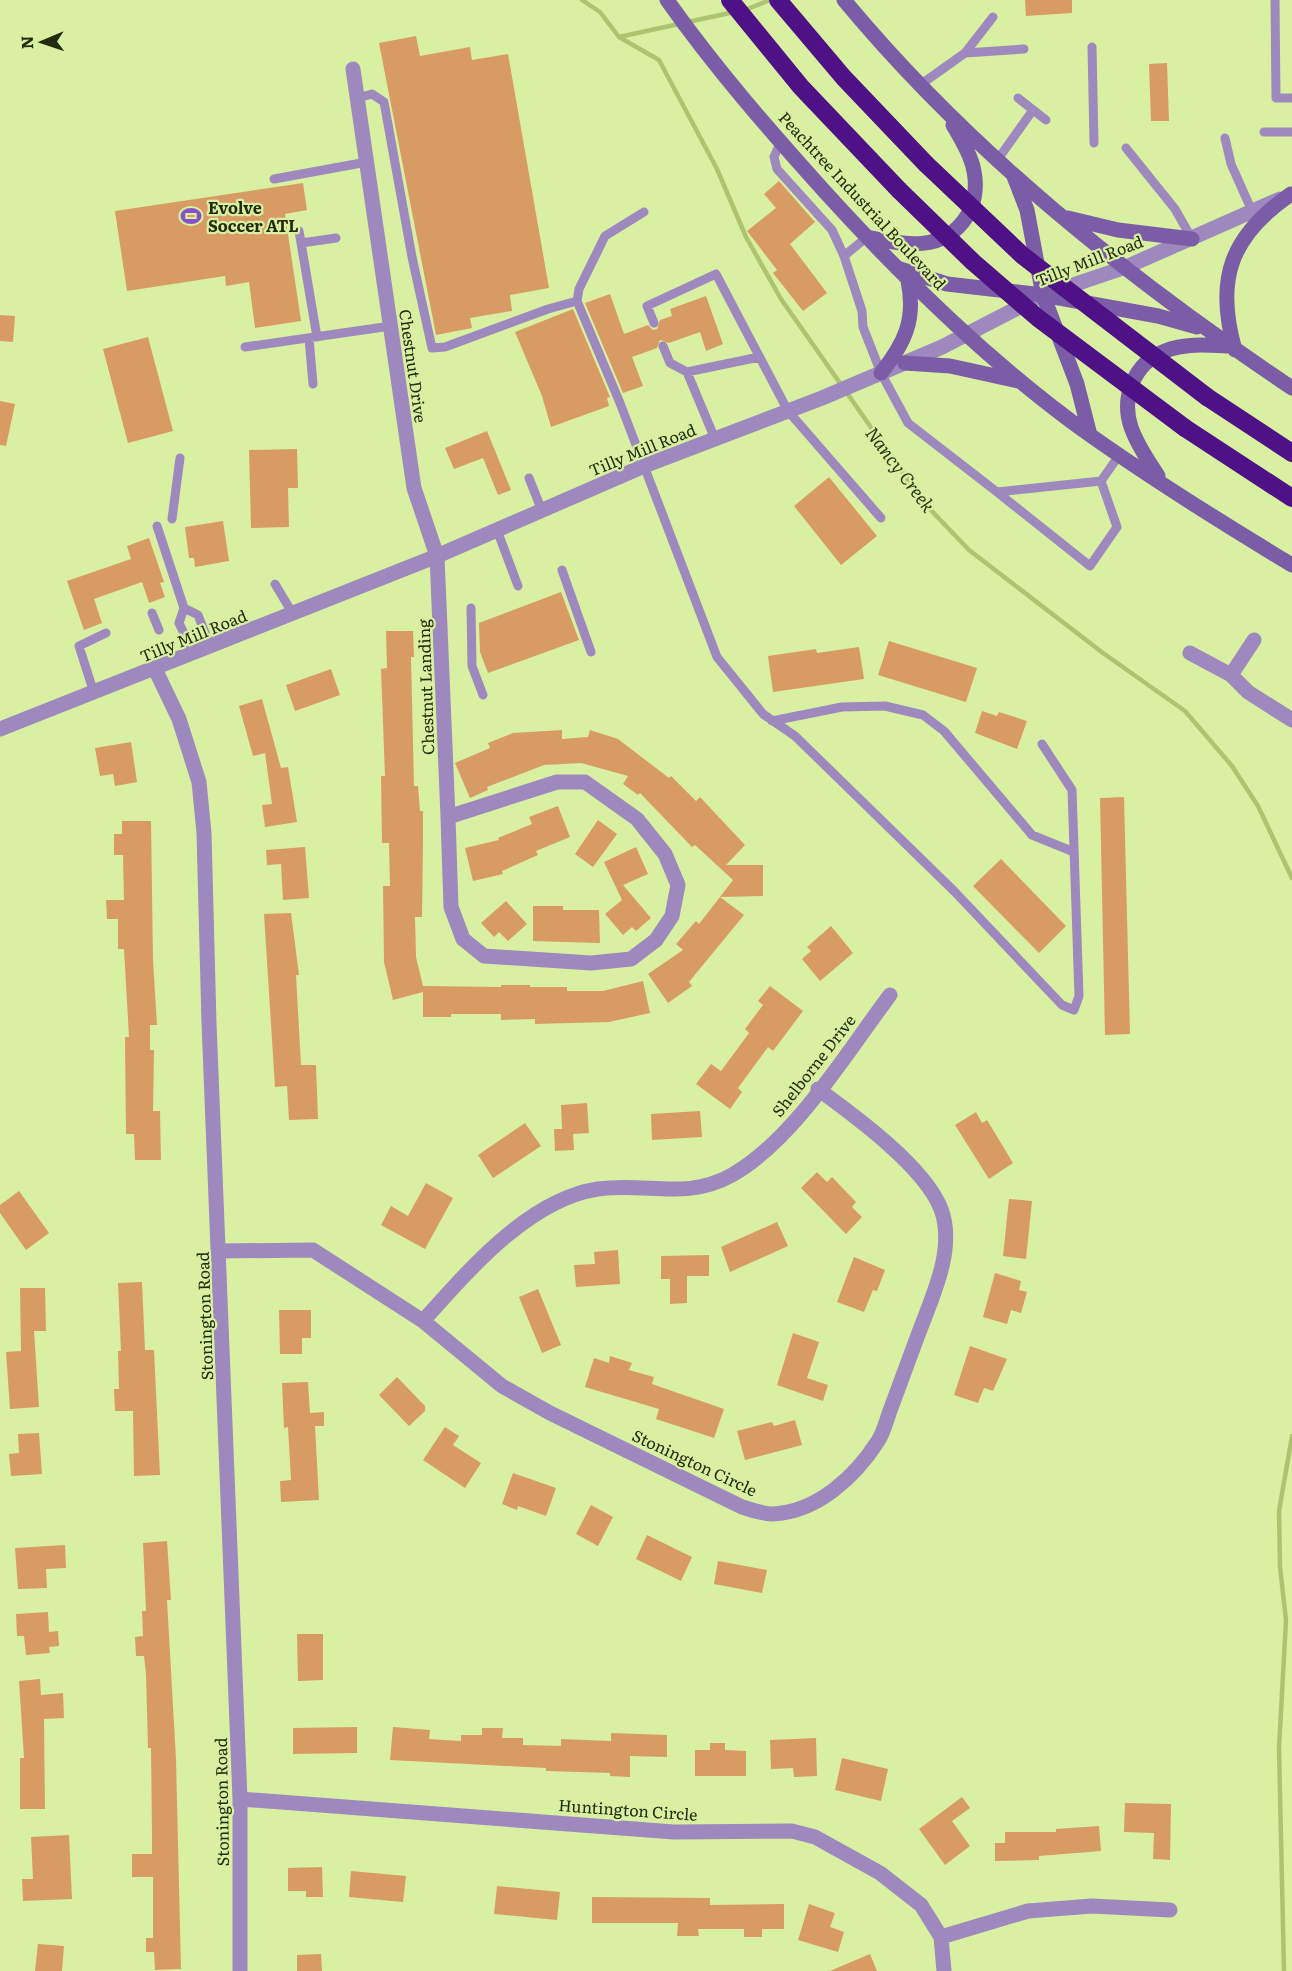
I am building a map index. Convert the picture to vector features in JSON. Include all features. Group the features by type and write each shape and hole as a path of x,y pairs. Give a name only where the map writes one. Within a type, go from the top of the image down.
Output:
{"highway":[{"name":"Peachtree Industrial Boulevard","path":"730,0 801,87 899,190 973,262 1038,318 1185,428 1292,498"},
{"path":"778,0 844,78 926,164 1022,255 1207,396 1292,453"}],"main road":[{"name":"Peachtree Industrial Boulevard","path":"667,0 689,32 780,143 894,267 967,335 1090,435 1292,565"},
{"path":"844,0 948,116 1013,173 1065,218 1208,331 1292,388"},
{"path":"867,237 891,242 927,244 943,241 952,235 964,220 974,199 975,173 948,116"},
{"path":"1013,173 1027,210 1043,295 1077,384 1090,435"},
{"path":"1232,348 1225,297 1234,256 1254,226 1272,207 1291,194"},
{"path":"1065,218 1118,230 1192,239"},
{"path":"894,267 947,284 1043,295 1158,316 1208,331"},
{"path":"881,373 900,346 911,323 912,302 908,281"},
{"path":"1161,481 1131,428 1127,401 1134,376 1143,366 1163,352 1188,346 1232,348"},
{"path":"905,363 950,366 1022,382"}],"street":[{"name":"Chestnut Drive","path":"353,69 414,488 437,556"},
{"name":"Tilly Mill Road","path":"0,729 293,615 437,556 644,466 822,399 967,335 1043,295 1126,267 1291,194"},
{"name":"Chestnut Landing","path":"437,556 451,907 463,939 484,956 591,963 632,958 656,940 672,916 678,885 664,854 637,819 585,782 557,782 448,816"},
{"path":"1231,675 1254,640"},
{"path":"1190,653 1231,675 1248,692 1292,720"},
{"name":"Stonington Road","path":"155,669 179,719 200,782 204,833 240,1799 240,1971"},
{"name":"Shelborne Drive","path":"423,1321 502,1240 537,1213 568,1196 598,1189 644,1186 685,1191 708,1186 732,1174 757,1156 798,1119 818,1089 891,995"},
{"name":"Stonington Circle","path":"219,1251 313,1250 423,1321 502,1386 549,1413 742,1507 772,1514 797,1509 824,1498 854,1472 878,1440 930,1303 943,1259 947,1232 940,1207 924,1182 897,1152 818,1089"},
{"name":"Huntington Circle","path":"240,1799 674,1832 792,1831 815,1837 880,1873 921,1905 941,1936 944,1971"},
{"path":"941,1936 1028,1911 1092,1906 1170,1910"}],"lane":[{"path":"1275,0 1276,98 1292,98"},
{"path":"920,85 965,53 993,17"},
{"path":"1092,47 1094,143"},
{"path":"965,53 1024,49"},
{"path":"358,98 372,94 384,102 412,257 432,348 445,347 577,301"},
{"path":"1018,98 1046,120"},
{"path":"998,159 1033,110"},
{"path":"1264,132 1292,132"},
{"path":"1225,138 1231,164 1252,211"},
{"path":"780,143 774,157 777,169 832,230 844,256 862,312 863,327 881,373 908,423 1090,566 1116,527 1101,481"},
{"path":"1126,148 1175,209 1192,239"},
{"path":"274,179 368,169"},
{"path":"644,212 605,236 579,289 577,301 644,466 717,657 763,714 795,736 954,891 1062,1005 1074,1010 1079,996 1072,790 1042,744"},
{"path":"299,231 313,337 313,384"},
{"path":"844,256 867,237"},
{"path":"301,243 336,238"},
{"path":"654,323 647,306 716,274 789,411 880,518"},
{"path":"244,347 390,326"},
{"path":"663,346 670,363 687,372 715,439"},
{"path":"687,372 759,357"},
{"path":"997,492 1101,481 1120,454"},
{"path":"172,519 180,458"},
{"path":"529,478 542,511"},
{"path":"157,526 184,608 179,623 194,654"},
{"path":"497,530 518,586"},
{"path":"562,570 591,652"},
{"path":"275,584 293,615"},
{"path":"184,608 198,615 211,648"},
{"path":"471,608 472,666 483,695"},
{"path":"152,613 159,630"},
{"path":"94,693 78,646 106,633"},
{"path":"772,720 842,707 885,706 923,715 944,731 1032,835 1074,852"}],"building":[{"path":"1025,0 1072,0 1072,13 1026,16"},
{"path":"416,36 420,56 470,47 472,60 508,54 549,288 510,295 512,311 470,318 472,328 436,335 379,43"},
{"path":"1167,63 1169,121 1151,121 1149,64"},
{"path":"779,181 815,222 790,244 827,293 803,311 773,273 777,270 747,231 776,208 764,194"},
{"path":"303,183 307,210 285,214 301,321 255,328 249,282 226,286 225,276 127,291 115,211"},
{"path":"610,294 624,334 648,325 653,330 657,329 660,320 672,316 670,309 706,296 723,344 706,351 700,332 669,343 660,340 657,348 632,357 643,386 623,393 585,303"},
{"path":"573,309 610,397 607,398 609,406 551,427 542,396 515,332"},
{"path":"0,315 15,316 13,342 0,341"},
{"path":"148,337 173,431 128,443 103,349"},
{"path":"0,401 15,404 6,446 0,445"},
{"path":"487,431 511,490 498,495 483,458 454,469 445,448"},
{"path":"297,449 298,488 288,488 289,527 251,528 249,450"},
{"path":"829,477 877,536 841,565 794,506"},
{"path":"223,521 229,561 195,567 194,558 189,558 185,527"},
{"path":"149,538 164,582 160,583 165,597 149,603 142,582 94,599 102,623 84,630 67,581 131,559 127,546"},
{"path":"561,592 579,640 488,673 480,652 479,623"},
{"path":"386,631 413,631 414,657 411,657 414,786 418,786 420,811 423,811 422,917 415,917 416,957 423,986 530,985 530,987 567,987 567,991 603,991 643,981 650,1013 609,1022 535,1024 535,1019 501,1020 501,1014 451,1014 451,1017 423,1017 423,992 393,1000 384,962 383,886 390,886 389,843 382,843 381,776 385,776 381,669 387,668"},
{"path":"889,641 977,668 966,702 878,675"},
{"path":"859,647 864,679 773,692 768,656 816,649 817,653"},
{"path":"331,669 340,695 295,711 286,685"},
{"path":"262,699 281,768 288,767 297,822 265,827 262,805 272,804 265,753 253,756 239,706"},
{"path":"982,711 997,716 999,712 1027,721 1017,749 975,733"},
{"path":"562,730 562,739 588,737 590,730 618,739 669,778 671,776 696,801 700,797 745,845 726,865 763,865 763,896 720,897 733,880 695,845 692,847 640,793 638,795 623,784 628,776 581,763 544,765 487,787 488,790 470,798 455,763 490,748 488,743 513,733"},
{"path":"131,742 137,782 115,786 113,774 100,776 95,748"},
{"path":"1124,797 1130,1034 1105,1035 1100,798"},
{"path":"558,806 570,837 536,851 538,855 502,871 503,874 473,881 465,848 499,840 498,838 532,824 529,817"},
{"path":"598,820 617,834 593,867 575,854"},
{"path":"122,821 151,821 153,960 157,1025 150,1025 150,1050 154,1050 153,1111 160,1111 161,1160 135,1160 134,1134 126,1134 125,1037 129,1037 124,949 118,949 118,919 107,919 106,900 124,900 123,855 114,855 114,834 122,834"},
{"path":"305,847 309,898 283,900 281,864 267,865 266,850"},
{"path":"636,847 648,874 623,885 651,918 636,931 632,927 623,935 605,914 622,900 604,862"},
{"path":"1001,859 1066,926 1039,953 973,886"},
{"path":"720,897 744,915 689,982 692,986 668,1003 648,974 683,950 676,944 696,921 699,924"},
{"path":"506,901 527,924 508,941 499,932 494,937 481,923"},
{"path":"533,906 563,906 563,910 599,910 600,943 533,941"},
{"path":"291,913 299,975 296,975 301,1065 316,1065 318,1119 289,1120 287,1086 275,1087 264,914"},
{"path":"831,926 853,953 820,981 802,959 811,951 807,947"},
{"path":"770,986 803,1011 773,1051 768,1047 738,1088 742,1092 730,1109 696,1084 711,1064 721,1071 749,1033 745,1029 763,1005 758,1001"},
{"path":"587,1103 589,1133 573,1134 574,1150 555,1151 554,1129 562,1129 561,1105"},
{"path":"700,1111 702,1137 652,1140 651,1114"},
{"path":"976,1112 982,1123 987,1120 1013,1163 989,1179 955,1125"},
{"path":"525,1123 541,1146 493,1178 478,1155"},
{"path":"817,1172 827,1182 832,1177 856,1202 852,1207 862,1217 846,1234 801,1188"},
{"path":"426,1183 453,1198 425,1249 381,1225 391,1206 408,1216"},
{"path":"19,1191 49,1233 26,1250 0,1213 0,1205"},
{"path":"1009,1199 1032,1201 1026,1259 1003,1256"},
{"path":"777,1222 788,1246 730,1272 721,1247"},
{"path":"618,1250 620,1284 576,1287 574,1265 595,1264 594,1252"},
{"path":"709,1255 709,1276 687,1276 687,1303 670,1304 670,1279 661,1279 661,1256"},
{"path":"854,1257 885,1270 877,1291 873,1290 864,1312 837,1302"},
{"path":"995,1273 1021,1281 1019,1290 1027,1292 1021,1313 1011,1310 1007,1324 983,1317"},
{"path":"142,1282 145,1350 154,1350 160,1475 134,1476 133,1411 115,1411 114,1389 119,1389 118,1351 121,1351 118,1283"},
{"path":"20,1288 45,1288 46,1331 34,1331 39,1407 10,1409 6,1352 21,1351"},
{"path":"538,1289 561,1345 542,1353 519,1297"},
{"path":"279,1310 311,1310 311,1338 302,1338 302,1354 280,1354"},
{"path":"793,1333 819,1342 807,1378 828,1385 823,1401 777,1385"},
{"path":"970,1346 1007,1359 993,1391 984,1388 978,1403 954,1395"},
{"path":"610,1356 632,1363 629,1370 654,1377 652,1384 724,1409 714,1438 656,1419 659,1409 585,1387 594,1358 609,1363"},
{"path":"397,1377 425,1406 425,1411 409,1426 379,1395"},
{"path":"308,1382 310,1413 324,1412 324,1426 315,1426 319,1500 281,1502 280,1481 291,1480 288,1427 284,1428 282,1383"},
{"path":"795,1420 802,1445 745,1460 737,1431 772,1422 774,1426"},
{"path":"445,1427 459,1436 453,1445 481,1463 465,1488 423,1460"},
{"path":"39,1433 42,1474 11,1476 9,1454 19,1453 18,1434"},
{"path":"513,1473 556,1488 546,1516 518,1506 517,1510 502,1504"},
{"path":"591,1505 613,1517 598,1546 576,1534"},
{"path":"647,1535 692,1557 681,1581 636,1559"},
{"path":"167,1541 171,1600 167,1600 176,1759 181,1969 155,1970 154,1952 146,1952 146,1938 153,1938 153,1877 132,1877 132,1854 152,1854 151,1748 148,1748 146,1674 144,1656 136,1656 135,1637 143,1636 142,1611 146,1611 143,1543"},
{"path":"65,1545 66,1568 46,1569 47,1588 18,1589 15,1548"},
{"path":"718,1561 767,1570 762,1593 714,1584"},
{"path":"48,1612 49,1632 58,1631 59,1646 49,1647 50,1653 26,1655 24,1636 17,1636 16,1614"},
{"path":"297,1634 323,1634 323,1680 298,1681"},
{"path":"40,1679 41,1695 63,1693 64,1718 44,1719 45,1809 20,1809 20,1758 24,1758 19,1681"},
{"path":"357,1727 357,1753 293,1754 293,1728"},
{"path":"393,1727 430,1730 429,1739 461,1741 461,1735 482,1735 482,1728 503,1728 502,1738 523,1738 523,1745 561,1746 561,1739 611,1741 611,1733 667,1735 667,1757 630,1756 630,1777 610,1776 610,1773 546,1771 546,1768 390,1760"},
{"path":"816,1738 817,1776 794,1777 793,1768 771,1769 770,1740"},
{"path":"710,1743 725,1743 725,1750 746,1751 746,1776 695,1776 695,1750 710,1750"},
{"path":"842,1758 888,1769 881,1801 835,1790"},
{"path":"962,1797 970,1808 952,1821 970,1846 945,1865 919,1829"},
{"path":"1125,1803 1171,1804 1170,1860 1153,1859 1154,1833 1124,1832"},
{"path":"1099,1826 1101,1851 1039,1856 1039,1860 995,1861 995,1843 1005,1843 1005,1832 1056,1832 1056,1829"},
{"path":"69,1835 72,1899 23,1901 22,1879 33,1879 31,1837"},
{"path":"322,1867 323,1897 306,1897 306,1891 288,1891 288,1868"},
{"path":"351,1871 406,1876 403,1902 349,1897"},
{"path":"497,1886 560,1892 557,1920 494,1914"},
{"path":"592,1897 710,1898 710,1905 784,1904 784,1929 762,1929 762,1937 744,1937 744,1929 698,1929 699,1936 677,1936 678,1923 592,1923"},
{"path":"809,1904 835,1913 830,1927 844,1932 838,1952 798,1940"},
{"path":"38,1944 64,1946 62,1971 35,1971"},
{"path":"321,1954 322,1971 297,1971 297,1955"},
{"path":"870,1954 877,1971 830,1971"}],"waterway":[{"name":"Nancy Creek","path":"582,0 600,12 619,37 659,60 717,169 746,237 781,299 924,503 969,550 1103,653 1185,711 1232,766 1258,806 1292,878"},
{"path":"745,10 770,0"},
{"path":"619,37 734,12"},
{"name":"Nancy Creek","path":"1284,1971 1279,1748 1286,1620 1280,1567 1279,1511 1292,1436"}],"place":[{"name":"Evolve Soccer ATL","path":"191,216"}]}
